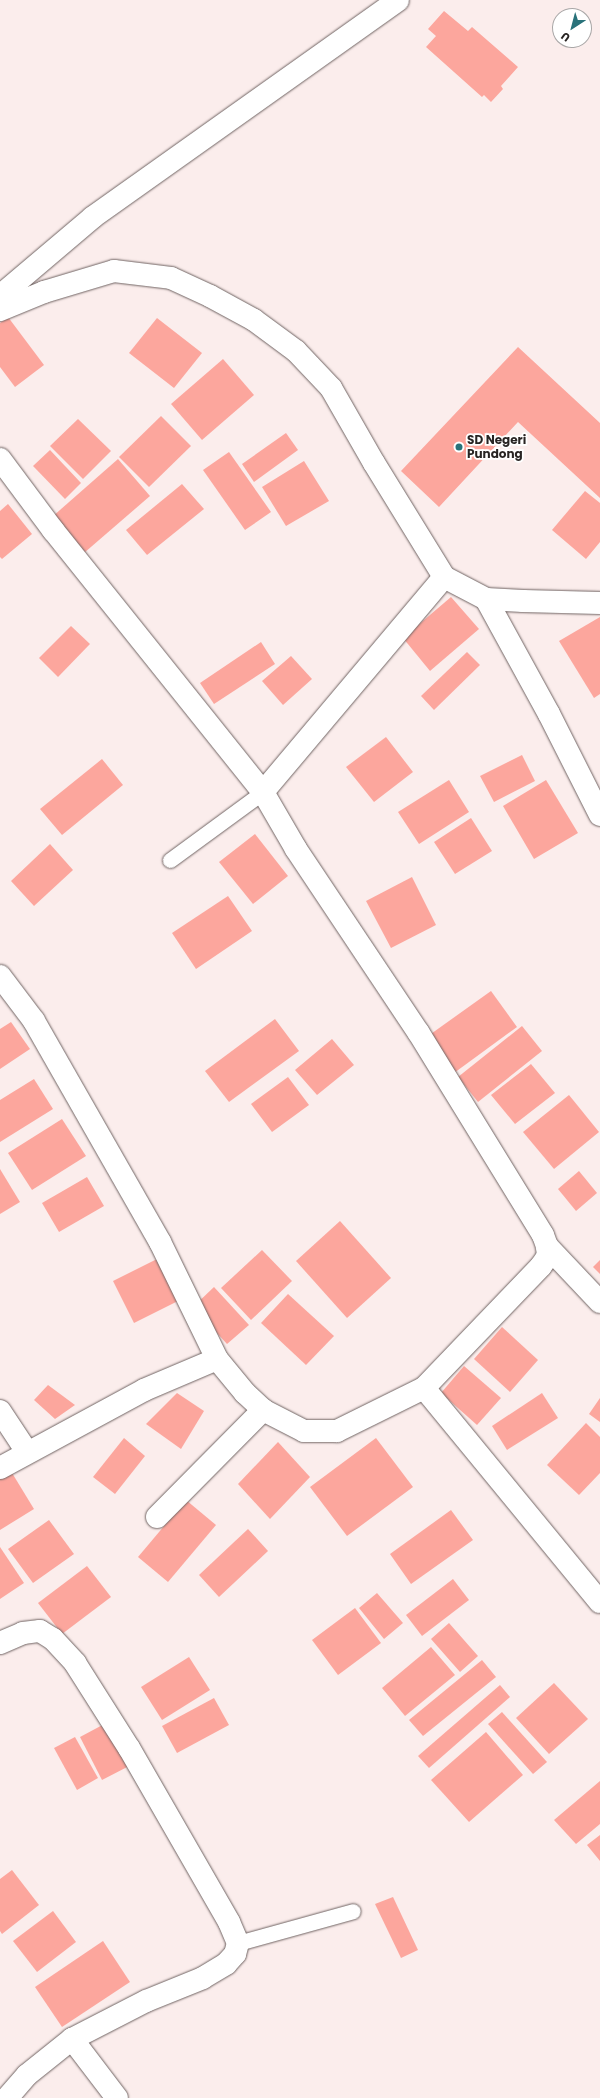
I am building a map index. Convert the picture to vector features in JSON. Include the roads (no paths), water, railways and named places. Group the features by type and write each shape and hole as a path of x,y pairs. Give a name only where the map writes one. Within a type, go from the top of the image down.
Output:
{"street":[{"path":"0,296 93,217 398,0"},
{"path":"0,310 44,292 114,271 171,278 254,320 296,351 331,388 374,463 444,577 486,598 523,601 600,603"},
{"path":"0,459 53,530 262,792 296,849 418,1032 543,1236 547,1246 548,1256 541,1266 424,1388 337,1431 304,1431 263,1410 245,1393 218,1359 148,1221 34,1021 0,976"},
{"path":"262,792 444,577"},
{"path":"486,598 549,714 600,815"},
{"path":"547,1246 600,1302"},
{"path":"0,1468 27,1452 144,1390 218,1359"},
{"path":"424,1388 600,1602"},
{"path":"156,1517 263,1410"},
{"path":"0,1411 27,1452"},
{"path":"0,1643 23,1633 40,1631 53,1639 75,1663 129,1748 229,1922 238,1943 235,1954 226,1964 203,1978 146,2001 72,2039 27,2075 7,2098"},
{"path":"72,2039 117,2098"}],"lane":[{"path":"170,860 262,792"},
{"path":"238,1943 353,1910"}],"place":[{"name":"SD Negeri Pundong","path":"459,447"}]}
